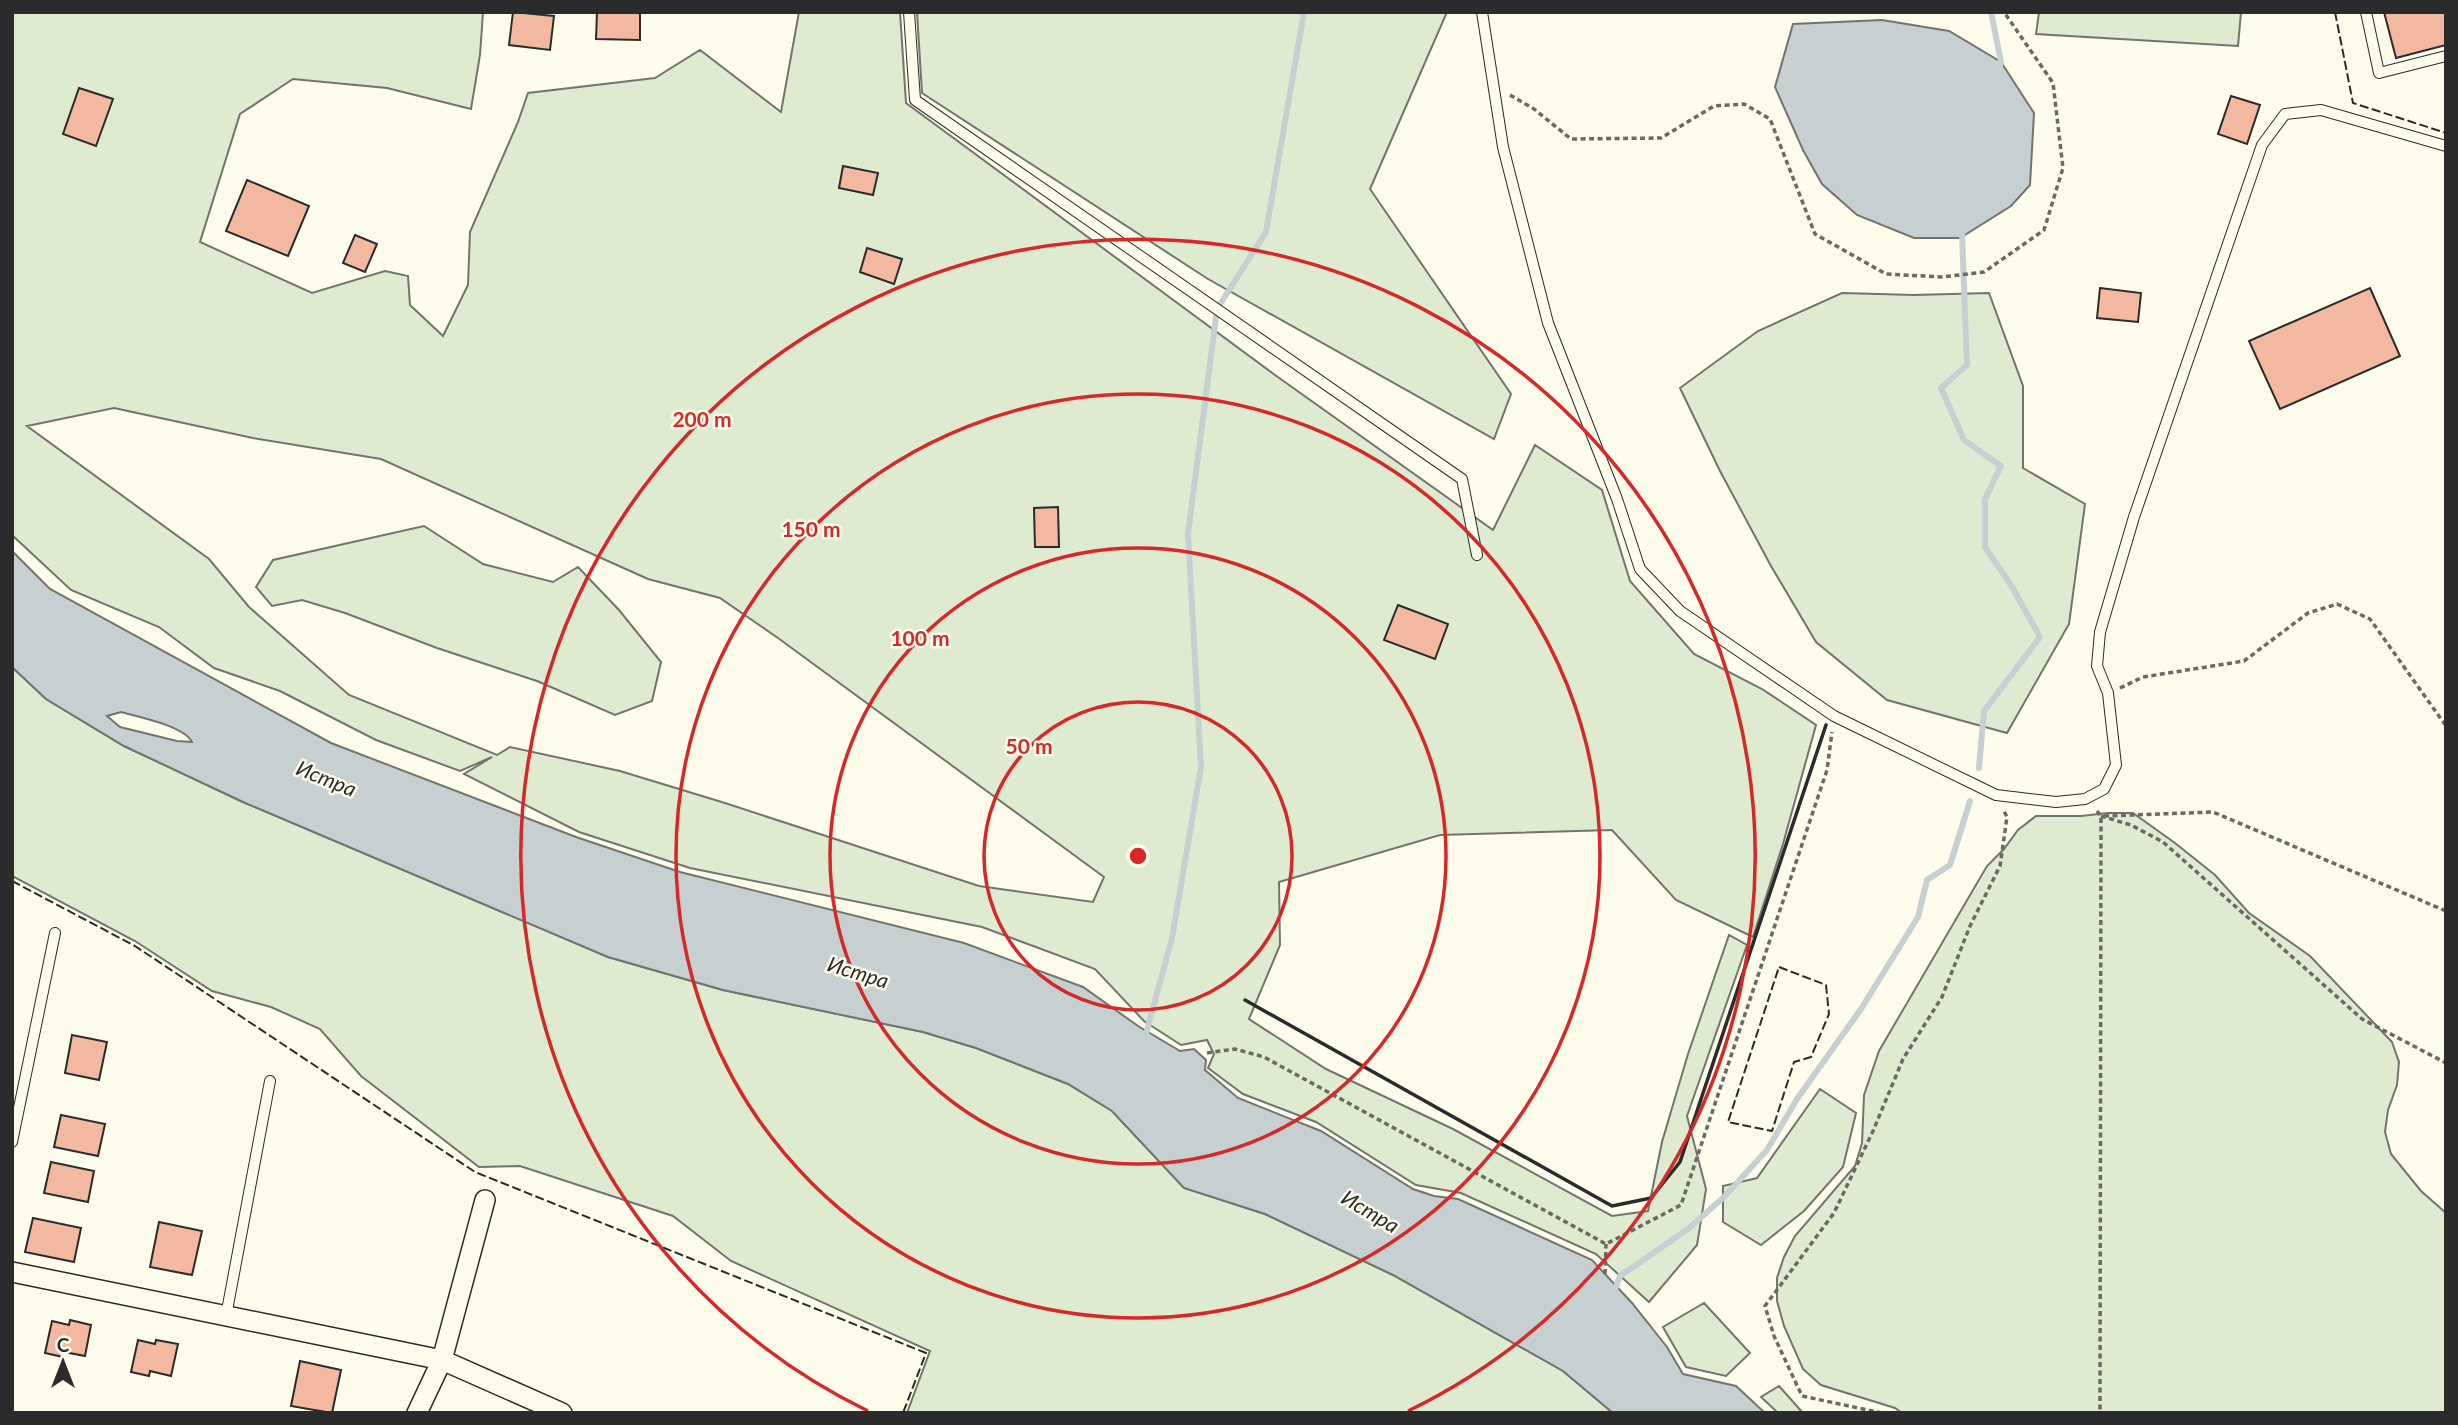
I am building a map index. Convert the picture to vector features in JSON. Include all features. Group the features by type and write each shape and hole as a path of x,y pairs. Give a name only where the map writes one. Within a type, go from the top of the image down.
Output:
{"street":[{"path":"417,1413 442,1360 485,1200"},
{"path":"12,1272 442,1360 562,1413"}],"lane":[{"path":"909,12 915,100 1462,479 1476,555"},
{"path":"1482,12 1503,147 1548,323 1617,499 1640,569 1680,611 1834,716 1996,795 2056,802 2085,799 2104,789 2116,765 2108,693 2097,666 2100,632 2134,517 2262,145 2285,114 2321,110 2446,146"},
{"path":"2366,12 2379,73 2446,56"},
{"path":"12,1142 55,933"},
{"path":"226,1316 270,1081"}],"path":[{"path":"1493,85 1535,109 1571,139 1661,138 1714,106 1744,104 1770,119 1815,234 1886,274 1942,277 1984,272 2044,230 2063,168 2053,83 2004,12"},
{"path":"2108,693 2143,677 2244,661 2308,613 2337,604 2370,619 2446,726"},
{"path":"1606,1244 1681,1205 1827,770 1834,716"},
{"path":"1882,1413 1802,1396 1774,1336 1765,1306 1834,1213 1903,1059 1942,997 1970,926 2000,866 2007,817 1996,795"},
{"path":"2085,799 2101,816 2131,825 2162,842 2362,1020 2446,1063"},
{"path":"2101,816 2213,812 2446,911"},
{"path":"2100,1413 2101,816"},
{"path":"1207,1053 1235,1049 1264,1057 1606,1244"},
{"path":"1605,1274 1606,1244"}],"green space":[{"path":"12,12 483,12 480,55 471,109 387,88 293,79 240,114 200,242 312,293 385,271 408,276 410,305 443,336 468,285 470,232 528,93 655,78 700,50 781,112 799,12 900,12 906,103 1275,375 1493,530 1535,445 1602,490 1630,581 1694,654 1762,689 1816,725 1783,844 1753,937 1676,900 1612,830 1440,835 1279,882 1280,945 1249,1019 1326,1069 1453,1129 1612,1216 1648,1211 1662,1142 1688,1054 1729,935 1747,945 1687,1116 1706,1189 1697,1245 1649,1302 1596,1254 1461,1193 1416,1185 1316,1122 1243,1094 1208,1068 1214,1054 1207,1040 1181,1045 1144,1021 1095,969 982,927 690,868 579,832 464,774 492,757 460,771 376,740 280,691 214,668 159,627 71,590 12,535","holes":["114,408 253,438 381,459 648,579 720,598 1104,877 1093,902 979,886 620,771 510,747 497,755 349,695 249,607 209,559 27,426"]},
{"path":"917,12 1447,12 1370,189 1511,394 1494,439 1208,279 922,93"},
{"path":"2039,12 2241,12 2238,46 2036,34"},
{"path":"1842,293 1989,293 2023,386 2023,468 2085,504 2069,624 2007,733 1887,700 1816,642 1720,471 1680,388 1758,331"},
{"path":"424,526 483,564 553,582 578,567 619,610 661,662 652,701 615,715 537,681 437,648 345,613 302,600 272,606 256,587 273,560"},
{"path":"12,667 46,699 124,746 243,802 608,957 723,990 923,1032 976,1048 1068,1084 1112,1111 1184,1188 1265,1214 1393,1275 1563,1371 1613,1413 907,1413 930,1351 731,1261 673,1216 520,1166 479,1167 361,1076 320,1029 271,1007 212,991 135,941 12,876"},
{"path":"2133,813 2215,875 2249,913 2310,956 2392,1042 2399,1062 2397,1085 2388,1110 2385,1132 2391,1154 2421,1191 2446,1213 2446,1413 1902,1413 1895,1408 1821,1385 1803,1369 1784,1326 1777,1301 1777,1278 1795,1236 1855,1166 1862,1143 1864,1095 1879,1051 1987,866 2018,830 2036,816"},
{"path":"1820,1089 1856,1113 1843,1167 1804,1211 1761,1245 1723,1222 1723,1186 1757,1178"},
{"path":"1704,1303 1750,1353 1726,1376 1686,1367 1663,1327"},
{"path":"1779,1386 1803,1413 1778,1413 1761,1397"}],"water":[{"path":"1882,20 1949,31 2001,62 2034,113 2030,185 2011,206 1960,238 1914,238 1857,215 1822,184 1803,150 1775,87 1793,24"},
{"name":"Истра","path":"12,551 50,589 331,743 576,837 680,872 964,943 1083,987 1138,1026 1180,1051 1194,1049 1206,1060 1205,1070 1238,1098 1321,1131 1413,1189 1434,1196 1458,1199 1592,1260 1632,1303 1667,1347 1683,1374 1736,1386 1765,1413 1613,1413 1563,1371 1393,1275 1265,1214 1184,1188 1112,1111 1068,1084 976,1048 923,1032 723,990 608,957 243,802 124,746 46,699 12,667","holes":["121,712 171,727 192,742 120,727 107,716"]}],"building":[{"path":"513,12 554,16 550,50 509,45"},
{"path":"597,12 640,12 640,40 596,39"},
{"path":"2384,12 2446,12 2446,45 2396,58"},
{"path":"79,88 113,99 96,146 63,134"},
{"path":"2231,96 2260,105 2247,144 2218,134"},
{"path":"843,166 878,173 873,195 839,188"},
{"path":"247,180 309,206 288,256 226,231"},
{"path":"355,235 377,244 365,272 343,263"},
{"path":"867,248 902,259 894,284 860,272"},
{"path":"2100,288 2141,293 2138,322 2097,318"},
{"path":"2370,288 2400,356 2280,409 2249,341"},
{"path":"1058,507 1059,547 1035,547 1034,508"},
{"path":"1398,605 1448,624 1435,659 1384,640"},
{"path":"72,1035 107,1042 99,1080 65,1073"},
{"path":"61,1115 105,1124 98,1156 54,1147"},
{"path":"51,1162 94,1171 88,1202 44,1193"},
{"path":"33,1218 81,1228 74,1262 25,1252"},
{"path":"159,1222 202,1231 192,1275 150,1267"},
{"path":"70,1320 91,1325 85,1356 64,1352 63,1357 45,1353 52,1321 69,1325"},
{"path":"138,1340 155,1344 156,1340 178,1344 171,1376 150,1371 149,1376 131,1372"},
{"path":"300,1361 341,1370 332,1413 291,1406"}],"waterway":[{"path":"1145,1038 1172,938 1201,767 1188,534 1217,309 1266,232 1304,12"},
{"path":"1991,12 2001,62 1999,69"},
{"path":"1962,233 1967,365 1941,388 1964,440 2001,466 1985,499 1985,547 2011,585 2040,637 1984,711 1979,768"},
{"path":"1613,1295 1620,1276 1688,1229 1724,1197 1767,1150 1797,1099 1861,1009 1918,917 1927,880 1950,865 1970,801"}],"fence":[{"path":"2335,12 2353,103 2446,133"},
{"path":"12,881 135,946 475,1172 926,1353 903,1413"},
{"path":"1779,967 1826,985 1829,1014 1811,1057 1794,1062 1772,1131 1728,1122 1779,967"}],"wall":[{"path":"1245,1000 1612,1206 1651,1198 1680,1162 1826,725"}]}
